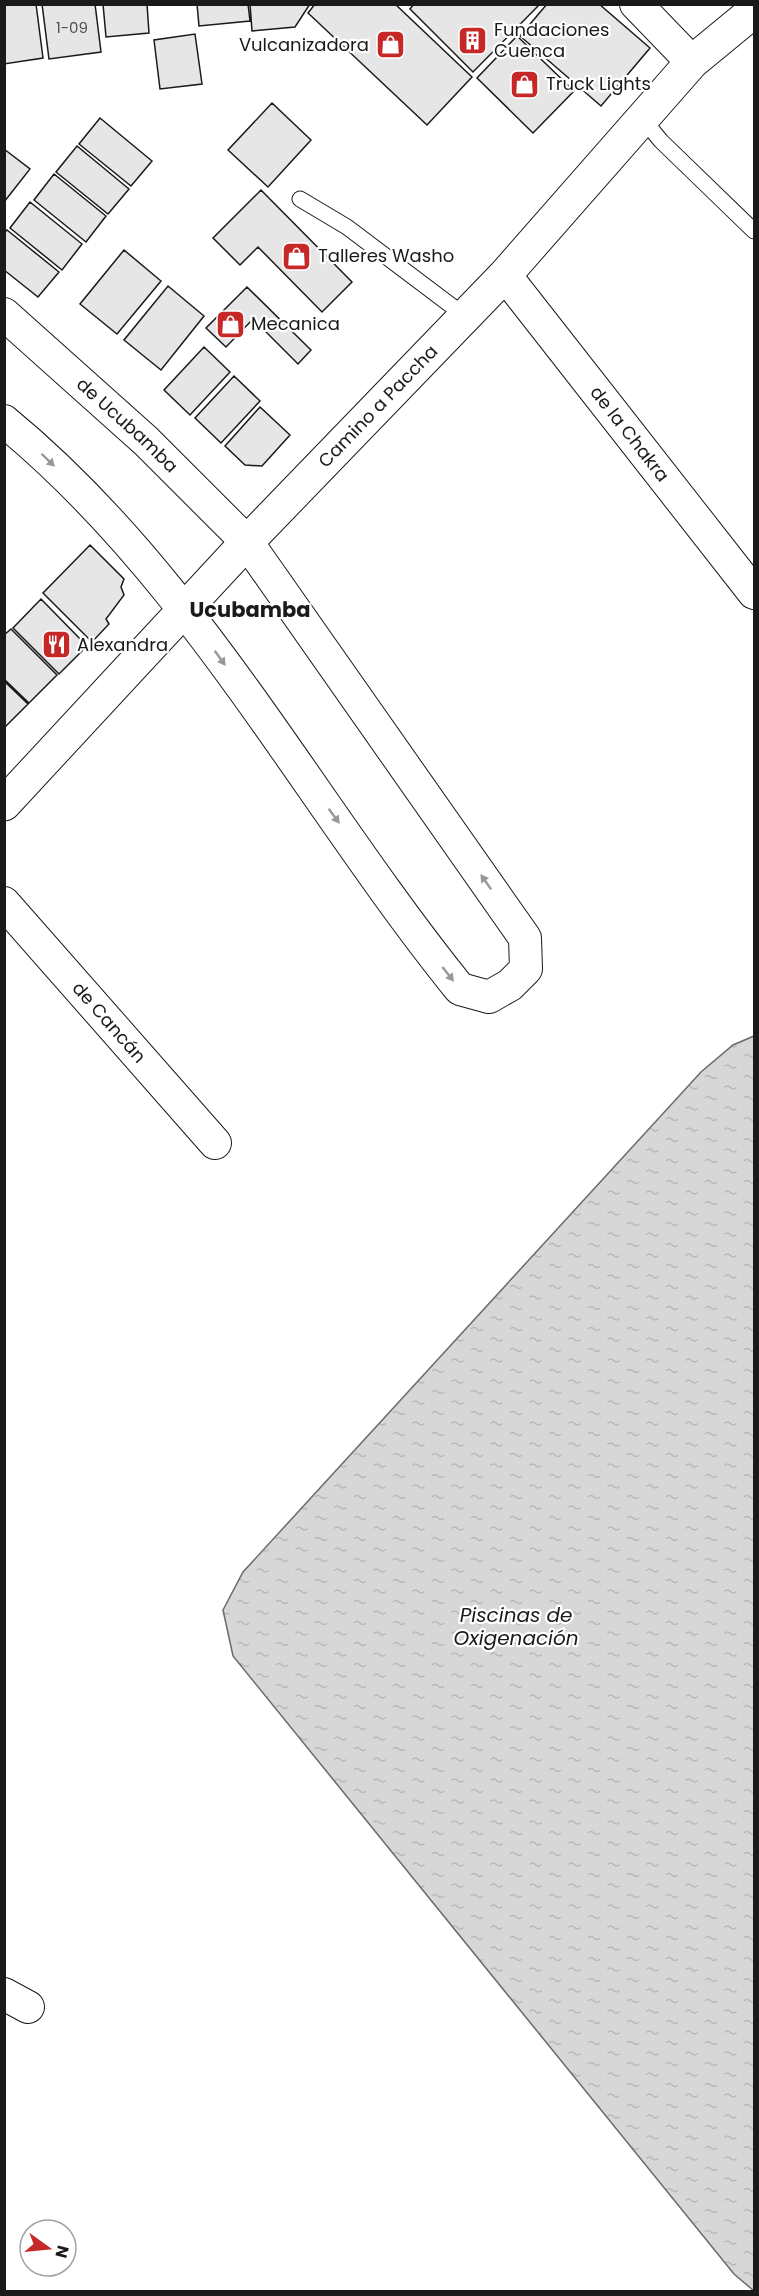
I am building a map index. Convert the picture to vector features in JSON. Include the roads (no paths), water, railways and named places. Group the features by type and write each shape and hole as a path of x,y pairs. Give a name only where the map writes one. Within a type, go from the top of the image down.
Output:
{"main road":[{"name":"Camino a Paccha","path":"4,804 186,611 247,542 505,275 692,62 754,11"}],"street":[{"path":"636,4 692,62"},
{"name":"de la Chakra","path":"505,275 754,593"},
{"name":"de Ucubamba","path":"4,314 146,441 247,542 525,939 526,969 510,985 489,998 460,989 186,611 106,516 4,421"},
{"name":"de Cancán","path":"4,903 215,1143"}],"lane":[{"path":"642,118 661,141 754,231"},
{"path":"300,199 347,227 465,316"}],"water":[{"name":"Piscinas de Oxigenación","path":"754,1036 754,2291 734,2274 233,1656 223,1610 243,1572 701,1072 733,1045"}],"place":[{"name":"Fundaciones Cuenca","path":"473,40"},
{"name":"Vulcanizadora","path":"390,45"},
{"name":"Truck Lights","path":"525,84"},
{"name":"Talleres Washo","path":"297,256"},
{"name":"Mecanica","path":"230,324"},
{"name":"Alexandra","path":"56,645"}],"district":[{"name":"Ucubamba","path":"250,610"}]}
